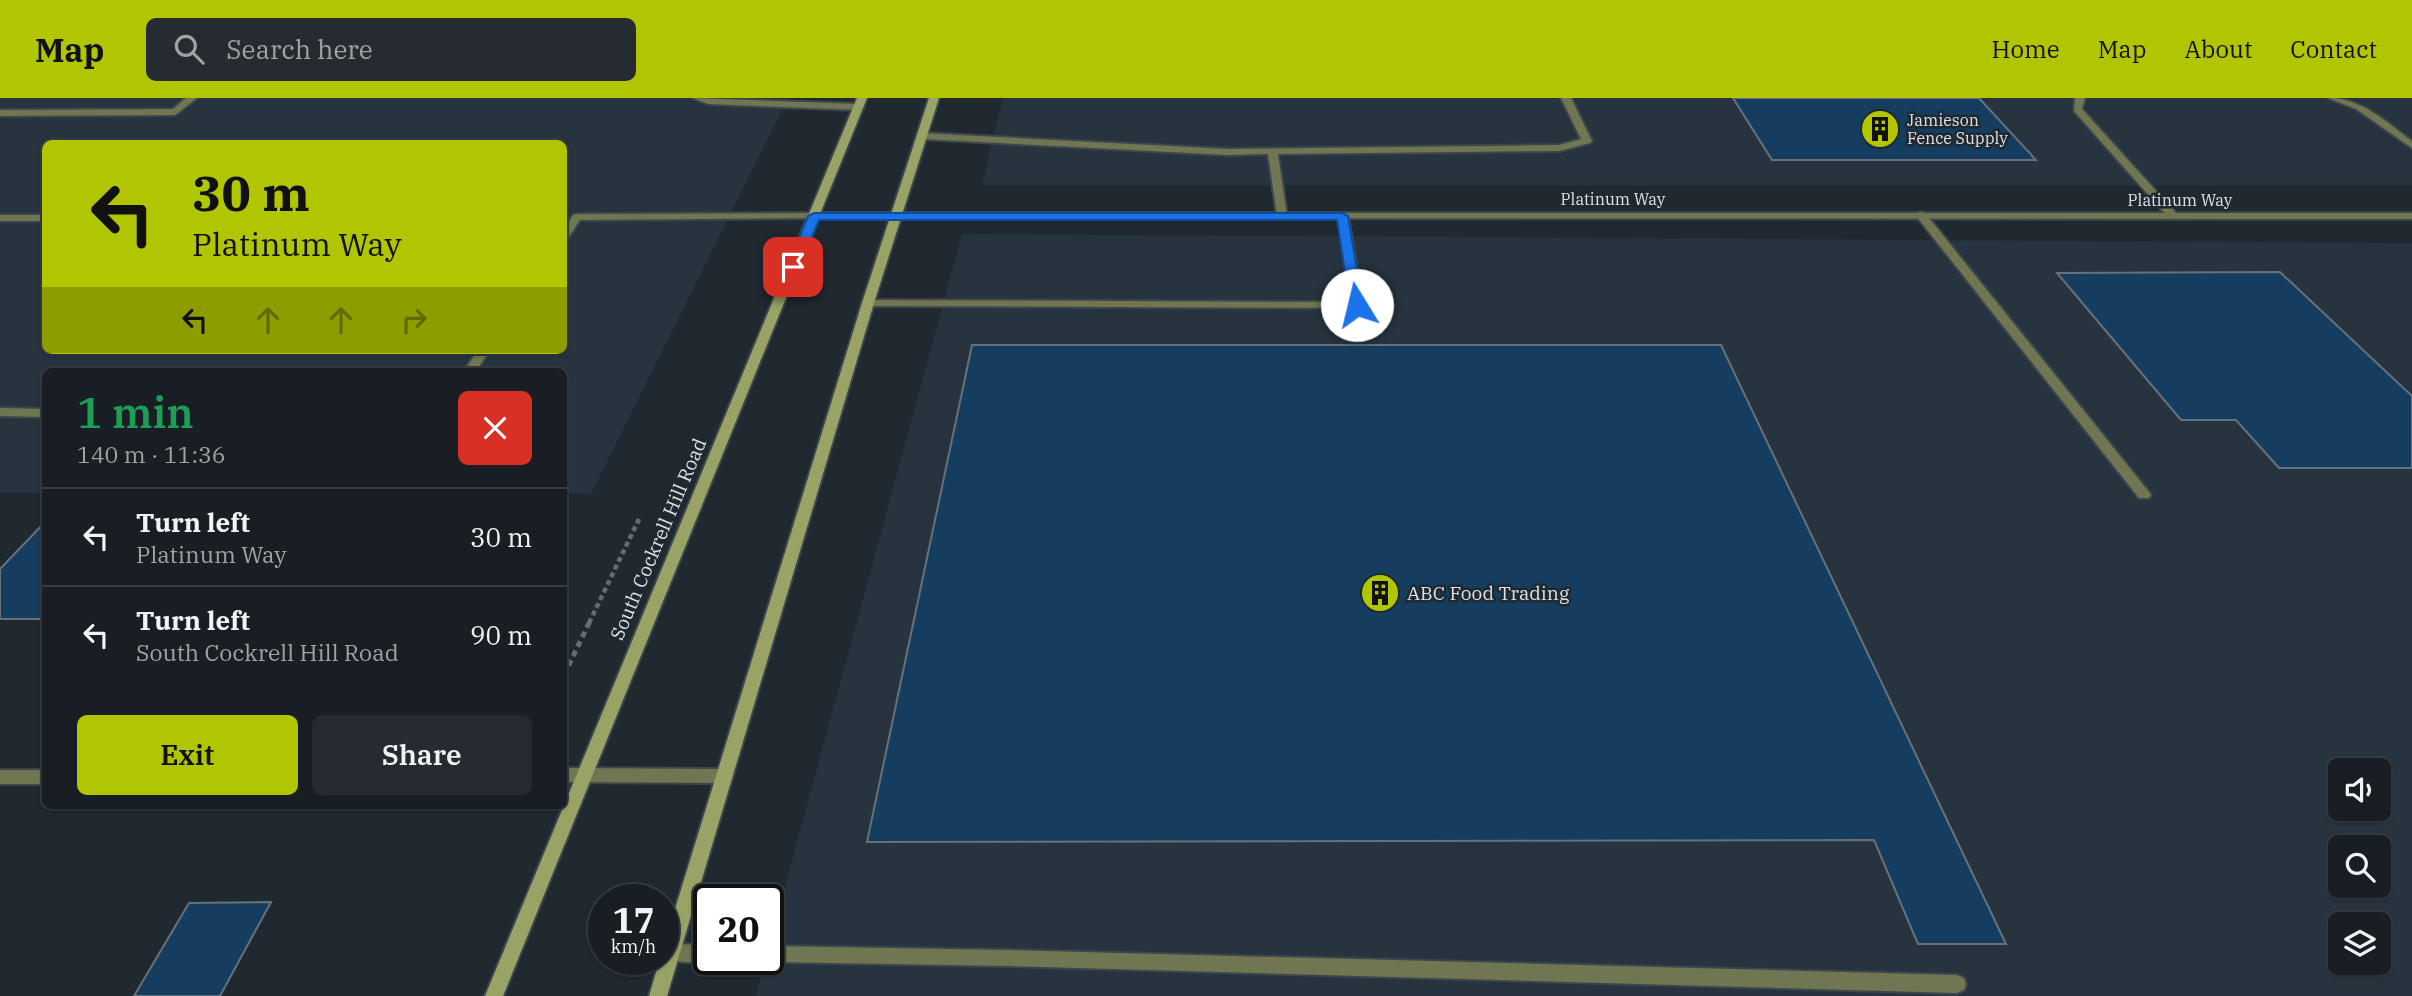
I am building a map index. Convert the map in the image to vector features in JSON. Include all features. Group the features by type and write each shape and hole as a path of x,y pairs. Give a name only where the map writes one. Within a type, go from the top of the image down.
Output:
{"main road":[{"path":"679,925 868,303 934,98"},
{"name":"South Cockrell Hill Road","path":"494,996 582,775 860,102"},
{"path":"658,996 664,975"}],"street":[{"path":"0,113 175,112 192,98"},
{"path":"698,98 708,101 860,102"},
{"path":"922,136 1228,152 1559,148 1587,141 1566,98"},
{"path":"2080,98 2077,109 2172,215"},
{"path":"2333,98 2359,107 2412,145"},
{"path":"1273,152 1282,216"},
{"path":"1921,215 2144,495"},
{"path":"868,303 1357,305 1342,216"},
{"name":"Platinum Way","path":"567,217 2412,216"},
{"path":"567,232 577,217"},
{"path":"0,219 42,218"},
{"path":"0,412 42,413"},
{"path":"567,775 724,776"},
{"path":"0,777 42,777"},
{"path":"784,954 1957,984"}],"path":[{"path":"567,669 640,517"}],"shaded area":[{"path":"0,98 788,98 591,494 567,493 567,368 42,368 42,493 0,493"},
{"path":"1003,98 2412,98 2412,185 982,185"},
{"path":"962,234 2412,243 2412,996 756,996 762,975 784,975 784,890"}],"building":[{"name":"Jamieson Fence Supply","path":"1733,98 1979,98 2036,160 1772,160"},
{"path":"2280,272 2412,396 2412,468 2279,468 2236,420 2181,420 2057,273"},
{"name":"ABC Food Trading","path":"972,345 1721,345 2006,944 1918,944 1874,840 867,842"},
{"path":"42,525 42,619 0,619 0,569"},
{"path":"271,902 220,996 134,996 189,903"}],"place":[{"name":"Jamieson Fence Supply","path":"1880,129"},
{"name":"ABC Food Trading","path":"1380,593"}],"route":[{"path":"793,267 814,216 1342,216 1357,305"}]}
